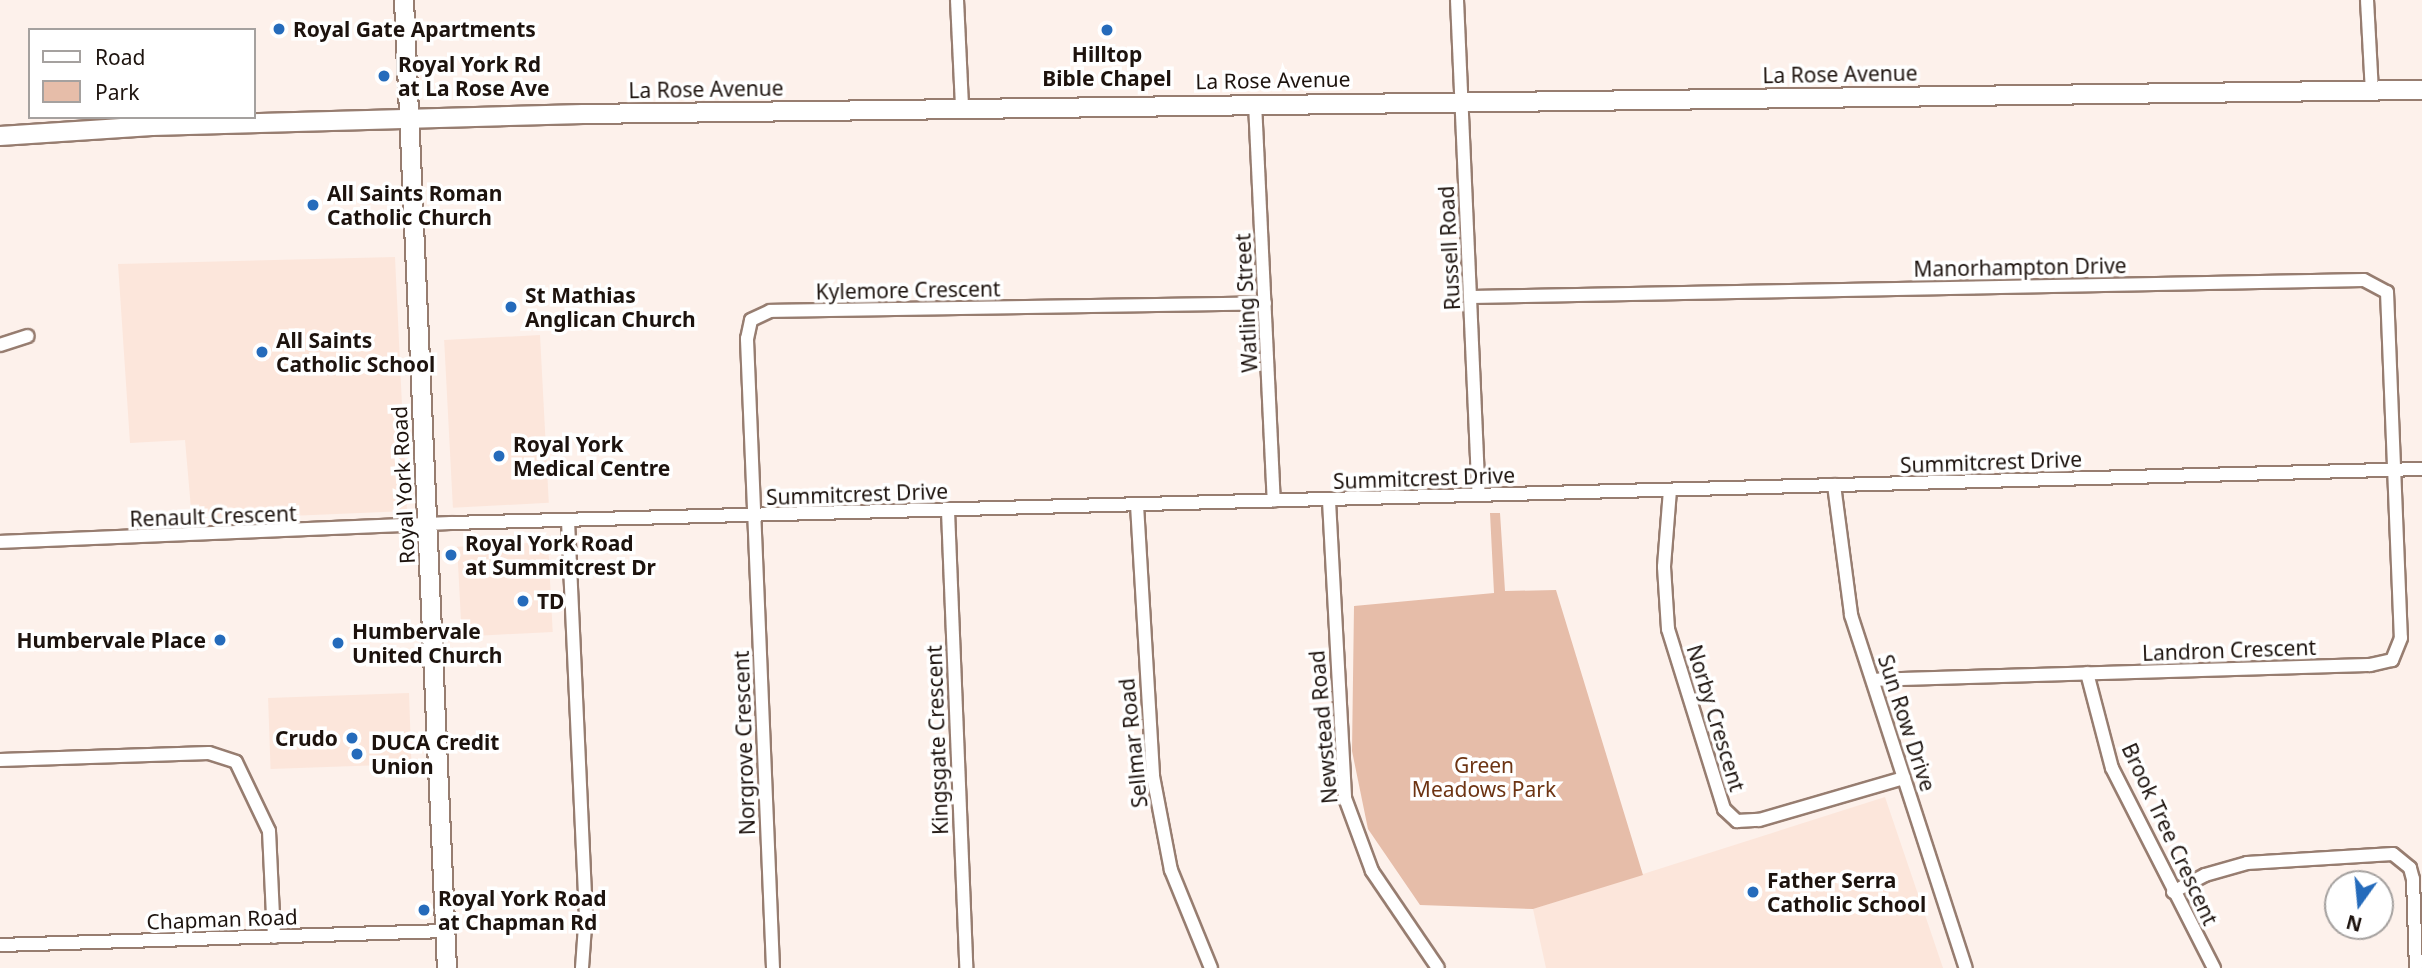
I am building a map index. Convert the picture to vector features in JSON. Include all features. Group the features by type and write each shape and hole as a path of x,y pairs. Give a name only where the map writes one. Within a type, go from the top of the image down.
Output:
{"street":[{"name":"Royal York Road","path":"404,0 447,968"},
{"path":"957,0 962,107"},
{"name":"Russell Road","path":"1457,0 1479,495"},
{"path":"2367,0 2372,91"},
{"name":"La Rose Avenue","path":"0,136 152,126 962,107 2422,90"},
{"name":"Watling Street","path":"1255,103 1274,501"},
{"name":"Manorhampton Drive","path":"1471,297 2372,281 2388,298 2395,470"},
{"name":"Kylemore Crescent","path":"755,517 747,339 751,320 759,313 1265,303"},
{"path":"0,345 28,336"},
{"name":"Summitcrest Drive","path":"428,525 2422,469"},
{"name":"Landron Crescent","path":"1874,680 2392,660 2401,638 2395,470"},
{"name":"Sun Row Drive","path":"1834,485 1843,585 1966,968"},
{"name":"Norby Crescent","path":"1670,490 1664,567 1668,629 1724,809 1737,821 1759,820 1904,778"},
{"name":"Newstead Road","path":"1329,501 1346,798 1372,871 1438,968"},
{"name":"Sellmar Road","path":"1137,505 1153,776 1171,870 1209,965"},
{"name":"Kingsgate Crescent","path":"948,510 966,968"},
{"name":"Norgrove Crescent","path":"755,517 773,968"},
{"path":"568,521 586,912 582,968"},
{"name":"Renault Crescent","path":"0,542 428,525"},
{"name":"Brook Tree Crescent","path":"2087,673 2112,768 2214,968"},
{"path":"0,760 209,753 236,762 269,831 274,937"},
{"path":"2173,892 2205,875 2247,863 2393,855 2410,868 2419,949 2416,968"},
{"name":"Chapman Road","path":"0,945 445,931"},
{"path":"1194,968 1209,965"}],"shaded area":[{"name":"All Saints Catholic School","path":"395,257 407,511 192,520 185,440 130,443 118,264"},
{"path":"540,335 549,503 453,508 444,340"},
{"path":"548,542 553,632 462,637 457,547"},
{"path":"409,693 411,764 271,769 268,698"},
{"name":"Father Serra Catholic School","path":"1885,797 1943,968 1546,968 1533,909"}],"green space":[{"name":"Green Meadows Park","path":"1490,513 1500,513 1505,591 1556,590 1643,875 1533,909 1420,905 1368,829 1352,751 1354,606 1494,593"}],"place":[{"name":"Royal Gate Apartments","path":"279,29"},
{"name":"Hilltop Bible Chapel","path":"1107,30"},
{"name":"Royal York Rd at La Rose Ave","path":"384,76"},
{"name":"All Saints Roman Catholic Church","path":"313,205"},
{"name":"St Mathias Anglican Church","path":"511,307"},
{"name":"All Saints Catholic School","path":"262,352"},
{"name":"Royal York Medical Centre","path":"499,456"},
{"name":"Royal York Road at Summitcrest Dr","path":"451,555"},
{"name":"TD","path":"523,601"},
{"name":"Humbervale Place","path":"220,640"},
{"name":"Humbervale United Church","path":"338,643"},
{"name":"Crudo","path":"352,738"},
{"name":"DUCA Credit Union","path":"357,754"},
{"name":"Father Serra Catholic School","path":"1753,892"},
{"name":"Royal York Road at Chapman Rd","path":"424,910"}]}
